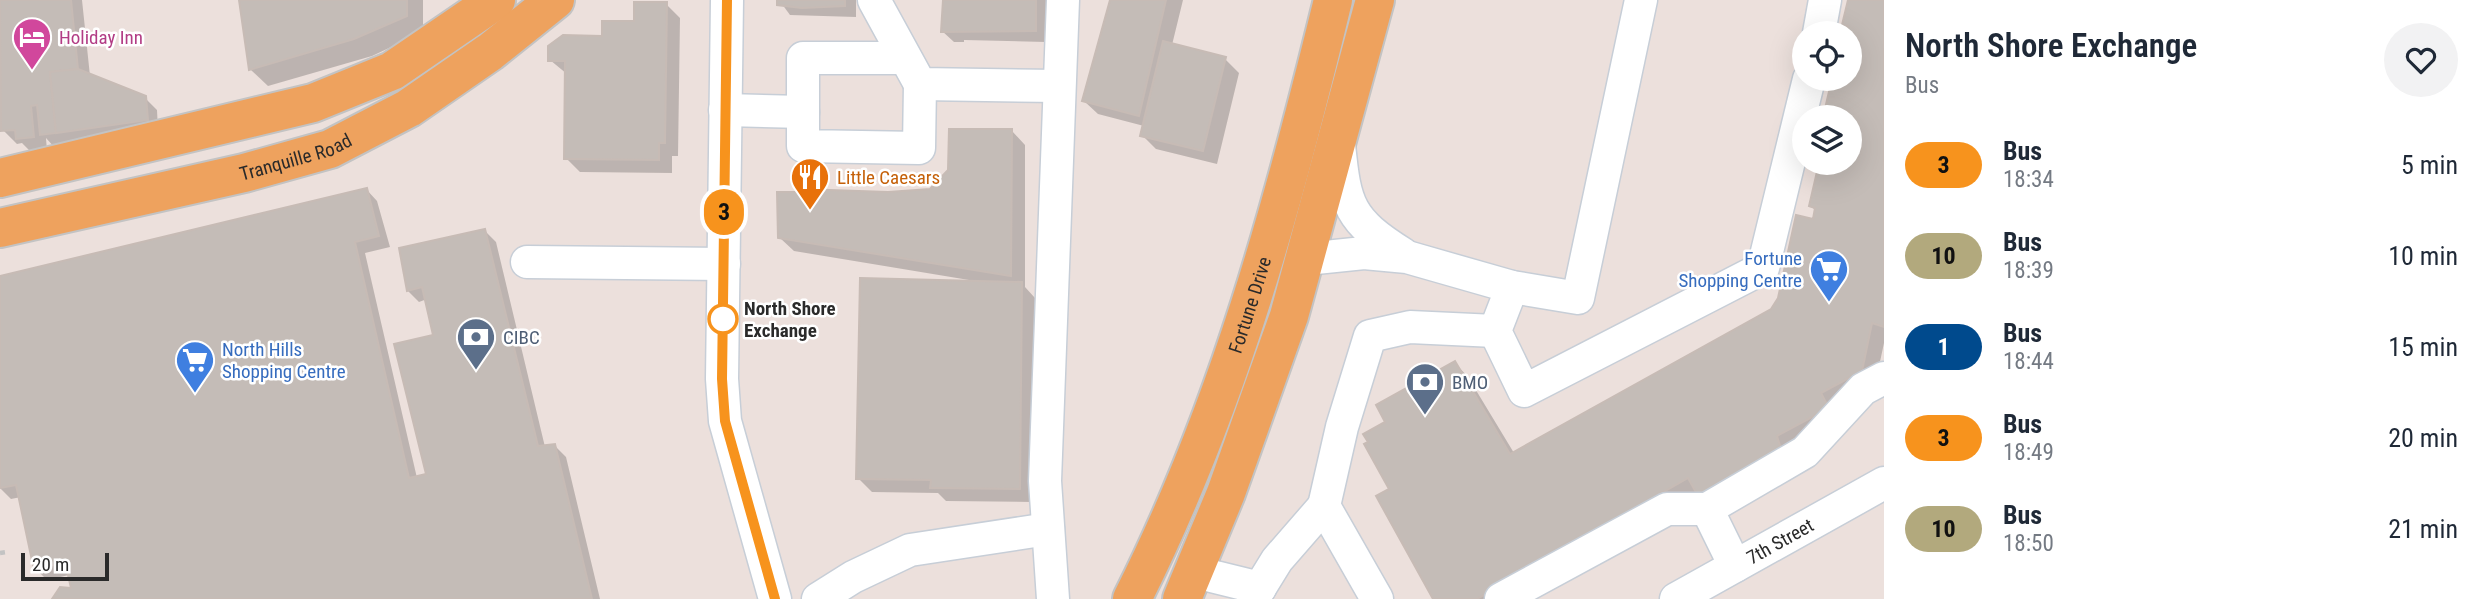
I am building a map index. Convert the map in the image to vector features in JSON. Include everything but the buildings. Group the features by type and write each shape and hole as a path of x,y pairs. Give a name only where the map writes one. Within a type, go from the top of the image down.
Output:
{"main road":[{"path":"0,178 313,103 393,71 496,0"},
{"name":"Tranquille Road","path":"0,228 244,173 331,149 409,108 490,52 555,0"},
{"name":"Fortune Drive","path":"1132,599 1188,481 1226,385 1299,138 1333,0"},
{"name":"Fortune Drive","path":"1189,585 1263,395 1306,259 1375,0"}],"street":[{"path":"727,0 722,379 725,421 775,599"},
{"path":"874,0 913,71 919,148 803,146 803,58 913,71 1059,86"},
{"path":"1053,599 1045,481 1063,0"},
{"path":"1306,259 1364,253 1407,257 1512,287 1578,298 1641,0"},
{"path":"1821,21 1825,0"},
{"path":"1512,287 1495,331 1524,391 1763,268 1806,91"},
{"path":"725,110 803,111"},
{"path":"1338,141 1342,177 1351,210 1368,232 1407,257"},
{"path":"527,262 724,264"},
{"path":"1189,585 1256,593 1277,560 1324,506 1342,427 1370,336 1410,327 1495,331"},
{"path":"1501,599 1667,509 1707,509 1805,452 1863,389 1884,378"},
{"name":"7th Street","path":"1676,599 1884,483"},
{"path":"1324,506 1377,599"},
{"path":"1707,509 1735,566"},
{"path":"818,599 853,577 910,550 1048,529"}],"path":[{"path":"0,553 8,552"}],"bus line":[{"name":"3","path":"727,0 722,379 725,421 775,599"}],"place":[{"name":"Holiday Inn","path":"32,71"},
{"name":"Little Caesars","path":"810,211"},
{"name":"Fortune Shopping Centre","path":"1829,303"},
{"name":"North Shore Exchange","path":"723,319"},
{"name":"CIBC","path":"476,371"},
{"name":"North Hills Shopping Centre","path":"195,394"},
{"name":"BMO","path":"1425,416"}]}
